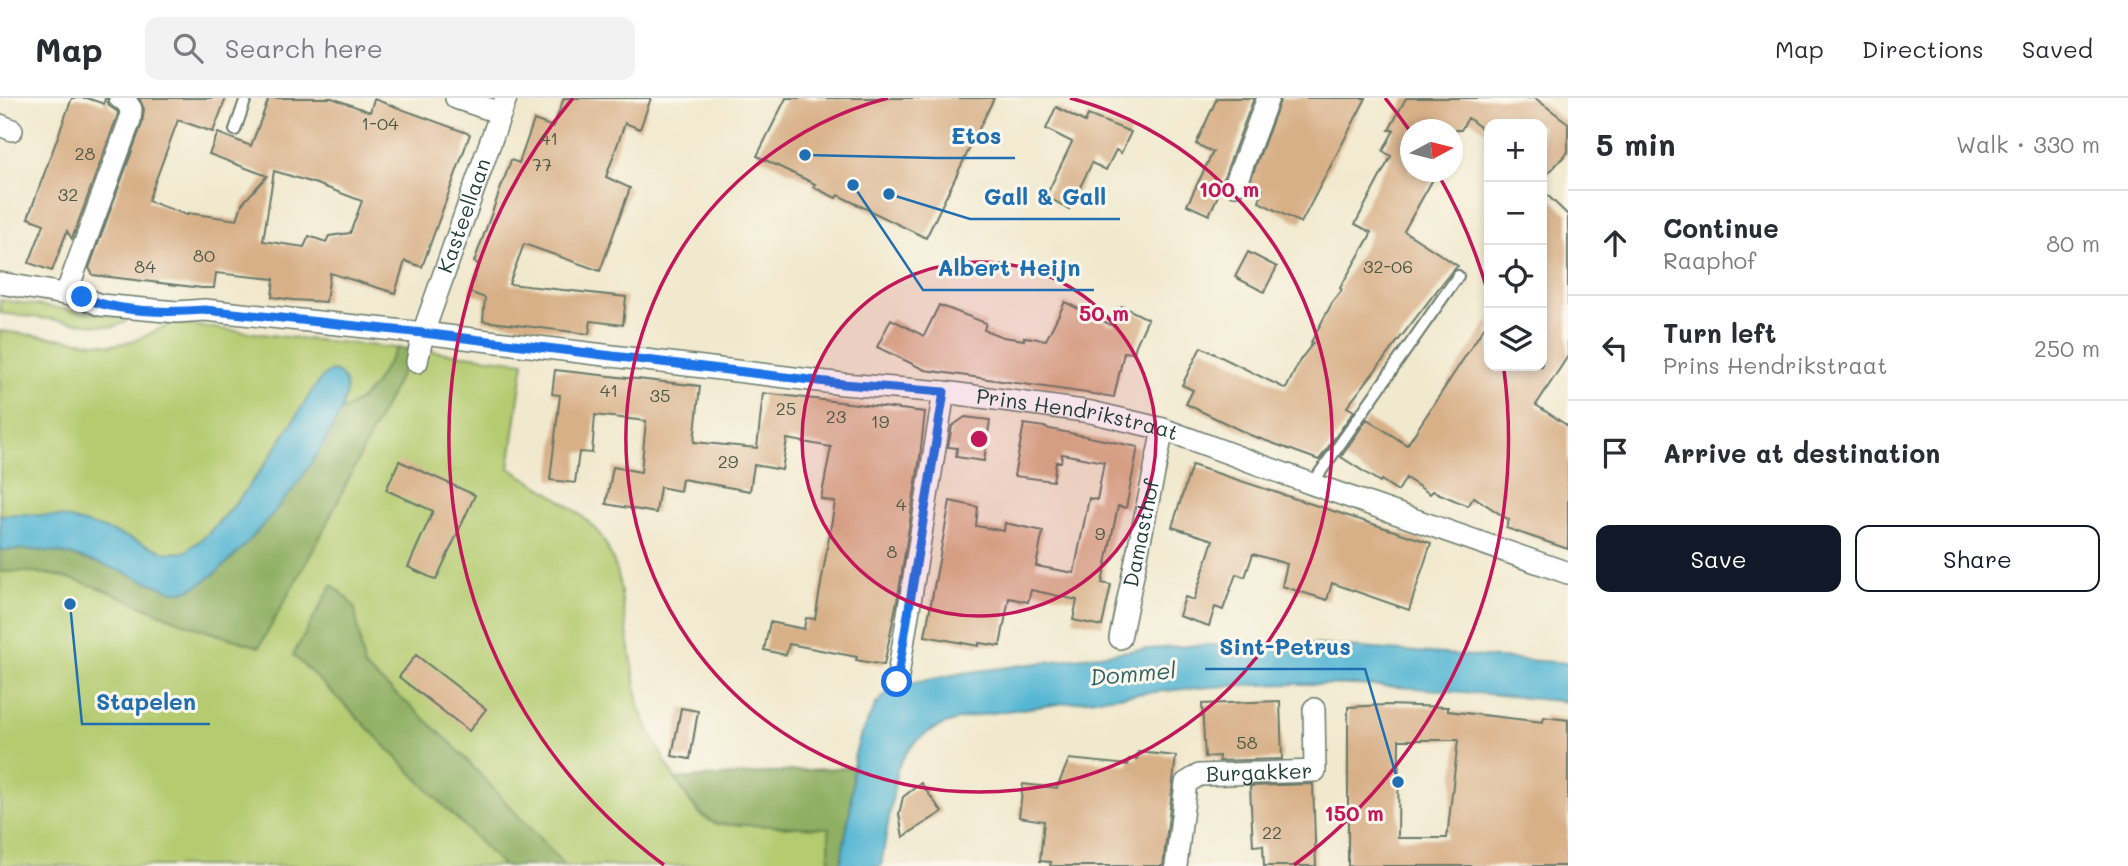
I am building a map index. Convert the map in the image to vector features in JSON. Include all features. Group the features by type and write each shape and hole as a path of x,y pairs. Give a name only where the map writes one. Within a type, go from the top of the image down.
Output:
{"street":[{"path":"66,294 130,120 131,108 120,98"},
{"path":"456,98 503,105"},
{"path":"1235,185 1268,98"},
{"name":"Kasteellaan","path":"417,362 423,333 503,105"},
{"name":"Prins Hendrikstraat","path":"0,283 82,297 100,304 145,310 205,310 423,333 843,384 944,392 1091,412 1163,429 1568,573"},
{"path":"897,682 944,392"},
{"name":"Damasthof","path":"1120,638 1163,429"},
{"name":"Burgakker","path":"1176,866 1186,783 1199,775 1315,771 1314,709"}],"lane":[{"path":"235,130 246,98"},
{"path":"1312,484 1458,276"}],"green space":[{"path":"0,300 128,318 124,323 113,327 0,313"},
{"path":"171,323 397,348 373,387 360,400 340,412 346,392 323,376 253,482 208,534 185,552 168,553 108,530 23,514 0,515 0,331 111,345 135,340"},
{"path":"397,348 413,349 318,541 259,647 215,634 68,578 24,572 0,572 0,550 22,549 56,552 97,563 203,581 227,561 282,503 312,460 340,412 360,400 373,387"},
{"path":"413,349 524,362 509,468 579,514 597,531 607,546 618,574 639,706 676,780 703,817 717,824 829,828 829,866 0,866 0,572 24,572 68,578 215,634 259,647 318,541"},
{"path":"332,585 355,609 364,667 451,743 565,866 503,866 293,655"},
{"path":"853,767 851,805 840,866 829,866 829,828 717,824 698,811 676,779"}],"water":[{"path":"332,371 342,378 346,390 338,416 320,450 288,495 250,539 214,574 191,589 170,590 70,555 34,550 0,550 0,515 23,514 63,517 108,530 168,553 185,552 208,534 235,505 274,452 312,391 323,376"},
{"name":"Dommel","path":"1306,644 1568,663 1568,702 1370,686 1250,685 1148,692 968,717 927,733 913,745 903,759 897,770 881,866 840,866 851,805 854,757 861,734 876,704 889,691 908,684 963,673 1136,650 1198,645"}],"building":[{"path":"72,98 87,98 104,104 107,98 109,106 118,112 72,239 67,231 52,271 29,263 44,224 28,218"},
{"path":"139,98 226,98 213,132 178,120 148,201 187,215 237,220 242,204 267,176 209,154 218,133 251,146 269,98 332,98 370,112 374,99 470,134 422,267 405,261 395,293 330,273 326,302 293,300 272,297 274,279 216,273 214,288 202,288 93,275 89,268 142,124 144,109","holes":["274,171 362,201 350,233 329,236 326,242 309,236 304,247 263,241"]},
{"path":"564,98 651,98 640,129 625,123 606,177 630,188 600,271 524,244 509,284 626,297 623,325 591,321 589,334 483,321 485,298 469,292 479,264 474,262 511,160 519,163 534,120 553,127"},
{"path":"786,98 994,98 926,238 838,195 836,198 813,187 815,184 757,156"},
{"path":"1217,98 1254,98 1209,215 1187,205 1213,152 1196,144"},
{"path":"1281,98 1366,98 1301,223 1259,202 1263,189 1249,184"},
{"path":"1406,98 1535,98 1568,123 1568,152 1547,175 1547,119 1484,119 1484,130 1468,118 1463,127 1463,119 1400,119 1400,182 1431,182 1404,231 1458,266 1347,407 1354,411 1319,460 1250,435 1186,404 1193,390 1182,385 1201,347 1286,389 1370,236 1371,232 1355,224 1391,156 1383,151 1394,130 1389,130"},
{"path":"1056,107 1085,122 1088,115 1131,132 1121,153 1116,150 1106,170 1092,163 1069,209 1046,196 1072,142 1046,129"},
{"path":"1547,195 1568,215 1568,356 1536,405 1568,426 1568,549 1506,528 1509,520 1474,497 1468,506 1433,491 1430,494 1406,478 1398,491 1341,457 1367,419 1407,445 1484,328 1484,371 1547,371"},
{"path":"1248,252 1277,267 1264,292 1235,277"},
{"path":"1065,302 1113,326 1122,306 1148,319 1134,353 1124,352 1114,397 925,370 877,347 891,319 924,336 939,305 986,323 984,330 1003,337 1046,340"},
{"path":"555,370 700,386 694,442 757,448 763,393 925,412 898,596 884,665 789,644 786,655 764,650 770,622 804,629 806,618 815,619 835,502 821,499 831,447 787,439 782,470 754,465 750,491 682,479 680,491 660,487 656,513 606,504 613,467 641,472 646,421 595,415 592,453 579,452 575,483 550,480 560,395 552,394"},
{"path":"965,417 990,420 984,461 956,457 957,448 948,447 952,426"},
{"path":"1024,424 1138,447 1126,508 1118,506 1102,583 1111,585 1102,626 1073,620 1077,600 1031,590 1028,602 1009,598 1000,646 979,643 979,646 925,636 950,501 978,507 976,526 1004,531 1005,523 1043,531 1036,566 1074,573 1089,498 1097,500 1104,462 1062,454 1061,462 1056,462 1053,481 1014,476"},
{"path":"399,461 475,495 436,580 408,567 433,511 386,490"},
{"path":"1192,465 1431,543 1409,610 1332,583 1327,600 1282,586 1287,564 1253,554 1245,577 1236,574 1223,610 1215,607 1209,626 1179,616 1185,597 1194,600 1213,540 1172,527"},
{"path":"416,655 486,709 469,731 399,677"},
{"path":"1280,701 1282,759 1219,761 1219,756 1205,757 1202,704"},
{"path":"1348,707 1448,707 1448,711 1543,722 1544,717 1568,720 1568,866 1348,866","holes":["1399,740 1458,740 1447,838 1398,838"]},
{"path":"681,708 698,711 690,759 672,756"},
{"path":"1138,752 1176,756 1163,866 1050,866 1051,862 1040,861 1044,821 1019,817 1023,784 1057,788 1069,759 1128,765 1129,759 1137,759"},
{"path":"921,783 942,812 903,837 899,814 903,797"},
{"path":"1313,784 1316,866 1264,866 1263,845 1253,846 1250,786"}],"place":[{"name":"Etos","path":"805,155"},
{"name":"Albert Heijn","path":"853,185"},
{"name":"Gall & Gall","path":"889,194"},
{"name":"Stapelen","path":"70,604"},
{"name":"Sint-Petrus","path":"1398,782"}],"route":[{"path":"82,297 100,304 156,311 205,310 423,333 843,384 944,392 897,682"}]}
